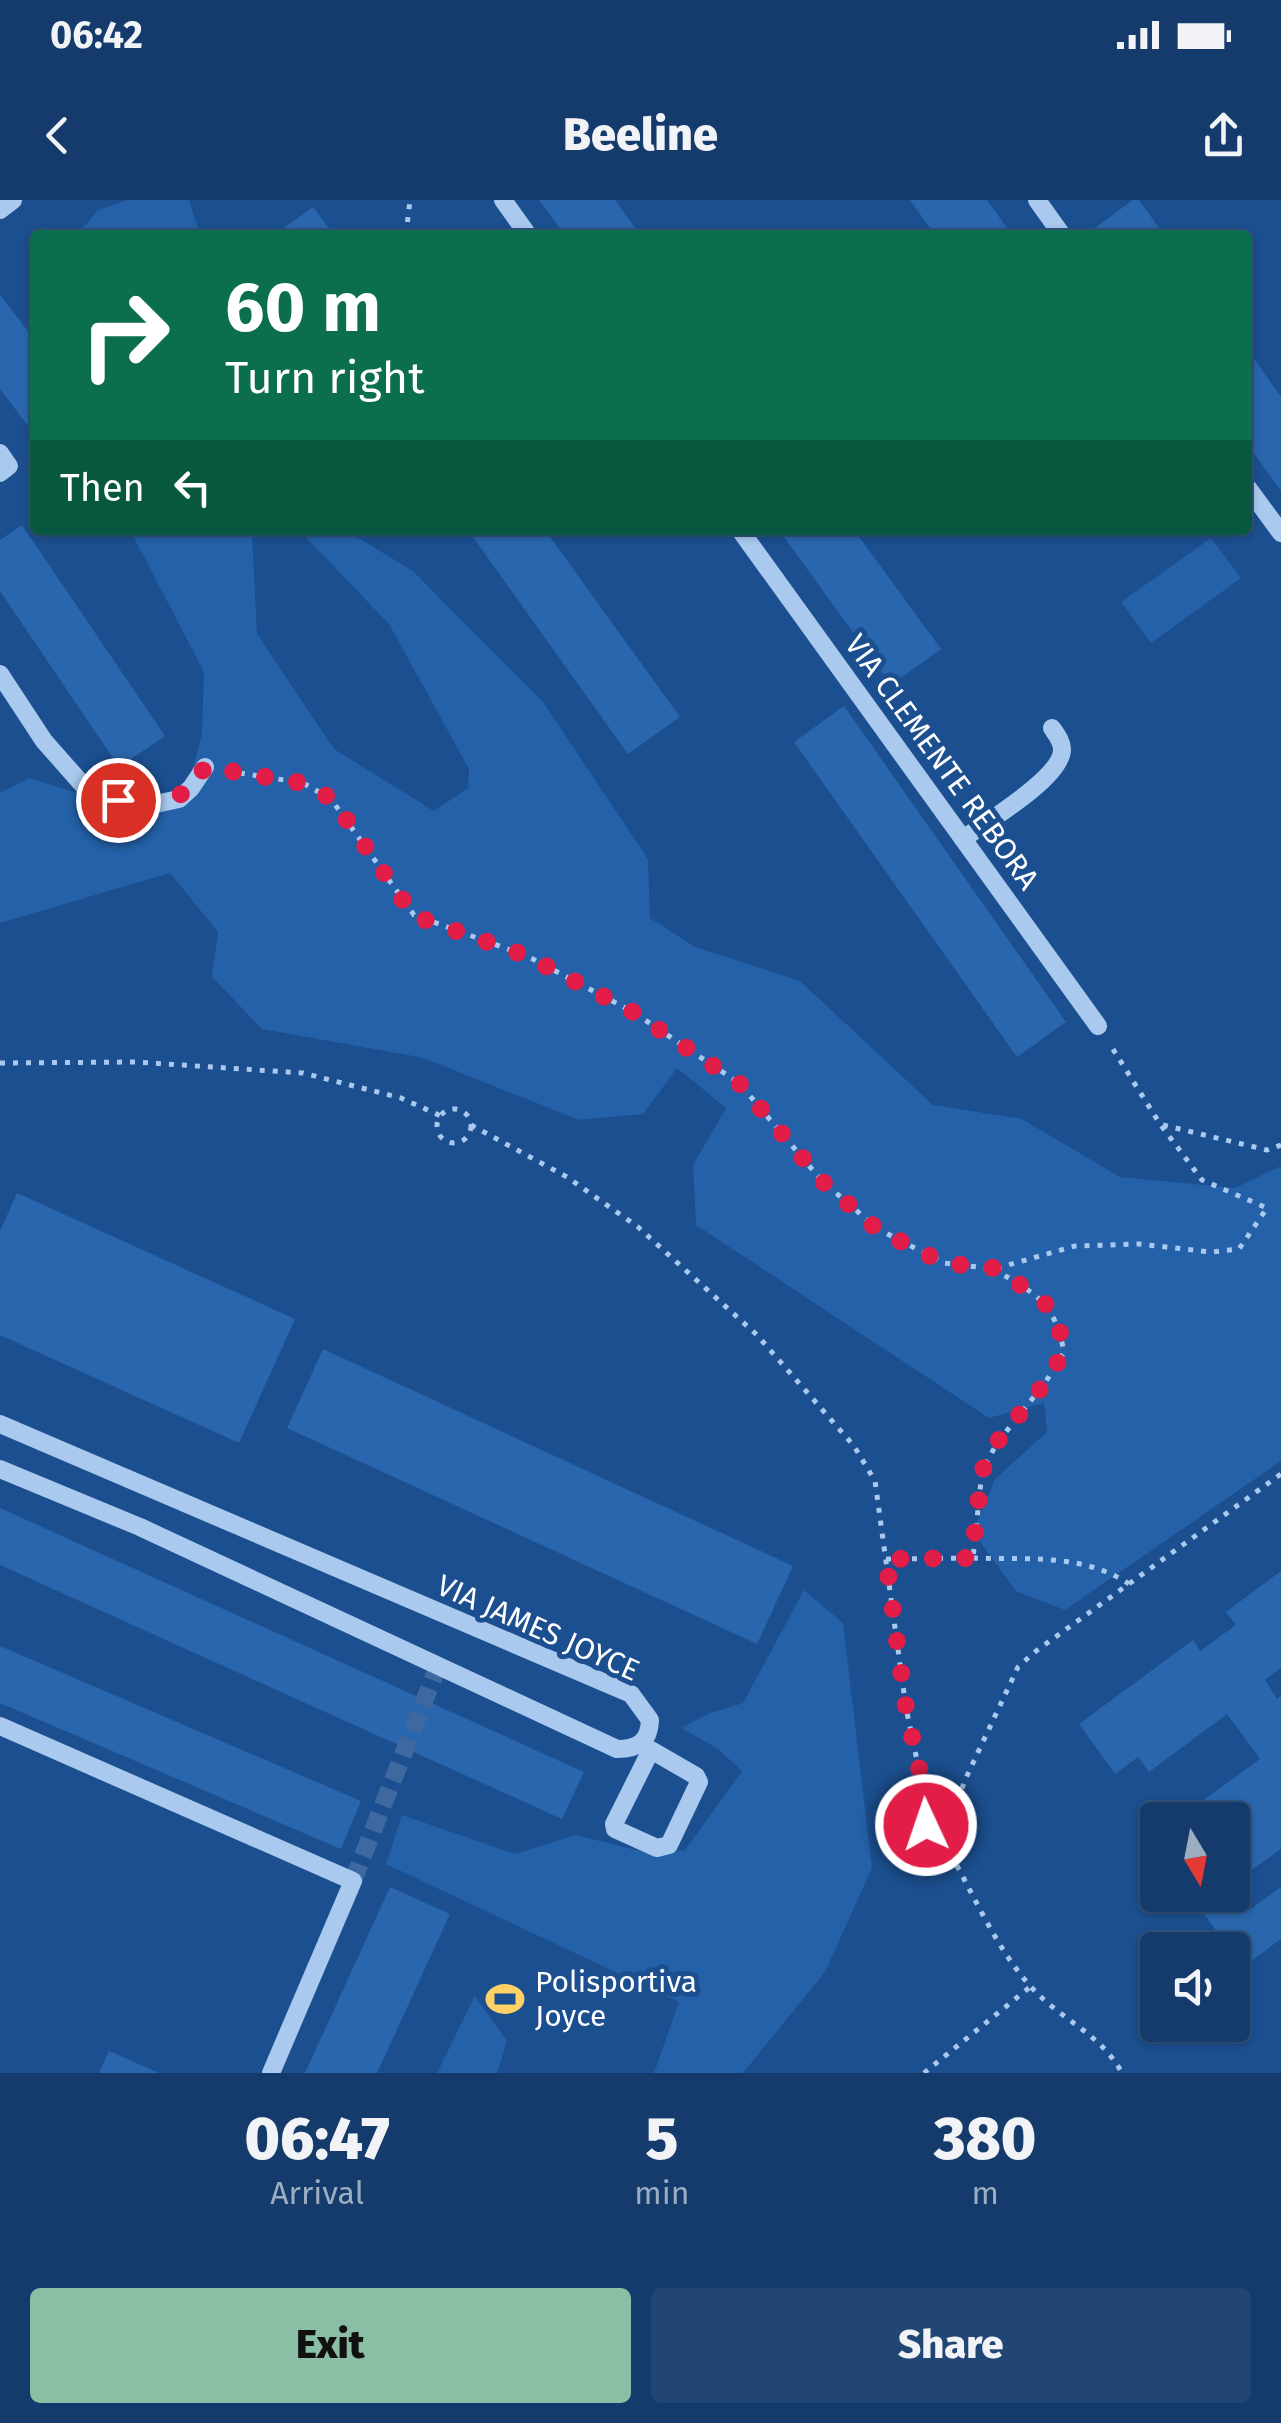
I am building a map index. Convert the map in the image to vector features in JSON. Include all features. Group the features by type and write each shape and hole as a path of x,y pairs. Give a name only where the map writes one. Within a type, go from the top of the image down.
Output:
{"street":[{"path":"0,210 13,200"},
{"path":"503,200 524,230"},
{"path":"1036,200 1058,230"},
{"path":"0,452 9,466 0,473"},
{"path":"1252,494 1281,534"},
{"name":"VIA CLEMENTE REBORA","path":"744,535 1098,1026"},
{"path":"0,674 44,741 90,793 151,804 179,798 205,767"},
{"path":"963,839 1047,778 1060,761 1062,751 1052,728"},
{"name":"VIA JAMES JOYCE","path":"0,1424 631,1694 650,1720 647,1747"},
{"path":"0,1469 140,1527 599,1742 616,1749 647,1747 700,1782 669,1845 657,1848 616,1829 614,1824 647,1747"},
{"path":"0,1726 353,1881 270,2073"}],"path":[{"path":"407,230 410,200"},
{"path":"205,767 303,783 332,799 414,916 527,956 633,1012 739,1083 822,1181 878,1230 944,1263 994,1268 1075,1246 1139,1244 1210,1252 1239,1249 1267,1208 1202,1180 1160,1124 1098,1026"},
{"path":"0,1063 136,1062 303,1073 401,1098 441,1116 456,1110 466,1115 470,1125 567,1177 638,1227 757,1336 854,1446 875,1481 906,1708 918,1765 934,1812"},
{"path":"441,1116 438,1131 449,1142 464,1139 470,1125"},
{"path":"1160,1124 1267,1150 1281,1145"},
{"path":"972,1558 982,1471 997,1442 1045,1383 1064,1352 1058,1323 1042,1299 994,1268"},
{"path":"953,1813 1018,1668 1281,1474"},
{"path":"886,1559 1074,1561 1111,1572 1129,1584"},
{"path":"934,1812 953,1813 959,1823 958,1834 944,1842 933,1840 926,1831 927,1820 934,1812"},
{"path":"944,1842 1003,1949 1030,1986 1060,2015 1107,2048 1122,2073"},
{"path":"924,2073 1030,1986"}],"shaded area":[{"path":"128,200 189,200 198,230 81,230 98,210"},
{"path":"133,535 252,535 257,634 334,749 434,811 468,788 469,769 389,624 304,535 353,535 413,571 543,702 648,859 650,918 695,947 800,981 933,1105 1022,1119 1120,1177 1235,1188 1281,1166 1281,1461 1065,1610 1016,1591 973,1532 995,1479 1047,1432 1044,1403 989,1418 696,1225 693,1165 726,1108 677,1068 643,1114 579,1120 424,1058 262,1029 212,977 218,932 170,873 0,923 0,793 29,778 107,802 186,795 202,734 204,672"},
{"path":"1211,538 1241,578 1151,643 1121,602"},
{"path":"804,1590 843,1623 872,1868 825,1972 743,2073 654,2073 679,2002 386,1864 402,1815 515,1854 576,1835 652,1854 685,1850 742,1771 717,1748 681,1728 710,1713 743,1703"},
{"path":"475,1996 507,2041 497,2073 437,2073"}],"building":[{"path":"539,200 615,200 636,230 561,230"},
{"path":"910,200 987,200 1008,230 931,230"},
{"path":"1133,200 1139,200 1160,230 1092,230"},
{"path":"313,207 330,230 281,230"},
{"path":"0,295 30,334 30,428 0,389"},
{"path":"1252,356 1281,397 1281,491 1252,451"},
{"path":"22,525 165,736 119,767 0,591 0,540"},
{"path":"472,535 549,535 680,717 628,754"},
{"path":"783,535 858,535 941,649 891,685"},
{"path":"844,706 1066,1022 1017,1057 794,742"},
{"path":"17,1193 295,1319 239,1443 0,1335 0,1231"},
{"path":"323,1349 793,1566 757,1644 287,1428"},
{"path":"0,1508 584,1772 562,1819 0,1565"},
{"path":"1281,1571 1281,1668 1265,1680 1277,1699 1281,1696 1281,1849 1250,1871 1250,1802 1201,1802 1260,1759 1227,1714 1149,1772 1138,1757 1115,1774 1079,1724 1193,1640 1200,1651 1236,1625 1226,1612"},
{"path":"0,1646 361,1801 341,1849 0,1703"},
{"path":"390,1887 450,1914 377,2073 305,2073"},
{"path":"1281,1887 1281,1939 1250,1962 1250,1932 1217,1932 1203,1912 1245,1913"},
{"path":"109,2051 159,2073 99,2073"}],"tunnel":[{"path":"353,1881 438,1666"}],"place":[{"name":"Polisportiva Joyce","path":"505,1999"}],"route":[{"path":"118,800 151,804 179,798 205,767 303,783 332,799 414,916 527,956 633,1012 739,1083 822,1181 878,1230 944,1263 994,1268 1042,1299 1058,1323 1064,1352 1045,1383 997,1442 982,1471 972,1558 886,1559 906,1708 918,1765 934,1812 926,1825"}]}
